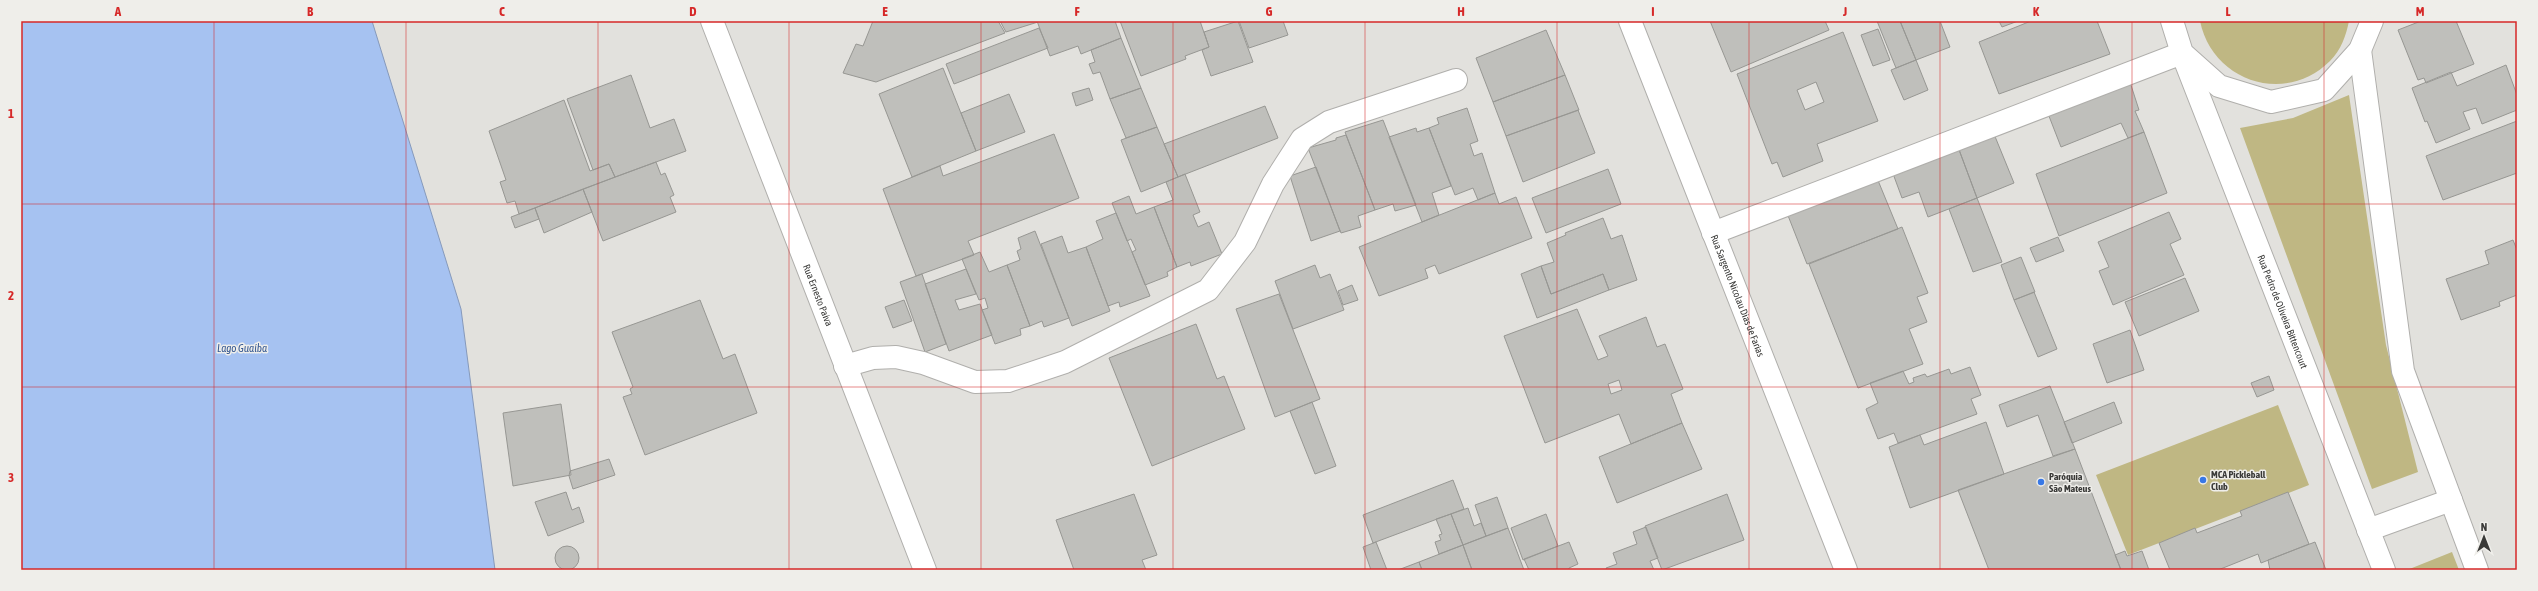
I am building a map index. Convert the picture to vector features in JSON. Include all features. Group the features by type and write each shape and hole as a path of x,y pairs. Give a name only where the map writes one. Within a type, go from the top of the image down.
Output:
{"street":[{"name":"Rua Ernesto Paiva","path":"712,21 925,570"},
{"name":"Rua Sargento Nicolau Dias de Farias","path":"1630,21 1846,570"},
{"name":"Rua Pedro de Oliveira Bittencourt","path":"2172,21 2182,53 2384,570"},
{"path":"1713,233 2182,53 2219,86 2271,102 2324,90 2360,50 2372,21"},
{"path":"2360,50 2403,371 2477,570"},
{"path":"845,366 873,358 896,357 923,363 975,382 1008,382 1065,362 1208,290 1245,242 1273,184 1302,139 1329,122 1456,80"},
{"path":"2368,530 2451,500"}],"shaded area":[{"path":"2200,21 2349,21 2342,42 2330,61 2312,75 2292,82 2272,84 2253,80 2235,72 2219,59 2207,42"},
{"path":"2349,95 2386,345 2418,472 2372,489 2240,128 2293,118"},
{"name":"MCA Pickleball Club","path":"2278,405 2309,485 2128,555 2096,475"},
{"path":"2452,552 2459,570 2407,570"}],"water":[{"name":"Lago Guaíba","path":"21,21 372,21 461,309 495,570 21,570"}],"building":[{"path":"873,21 998,21 1005,33 876,82 843,73 856,44 863,46"},
{"path":"1000,21 1037,21 1038,22 1006,32"},
{"path":"1037,21 1115,21 1121,38 1081,54 1078,46 1050,56"},
{"path":"1120,21 1200,21 1209,47 1185,56 1186,59 1141,76"},
{"path":"1238,21 1253,62 1211,76 1202,50 1209,47 1204,32"},
{"path":"1239,21 1283,21 1288,35 1249,48"},
{"path":"1710,21 1825,21 1829,30 1731,72"},
{"path":"1877,21 1900,21 1916,60 1896,68"},
{"path":"1900,21 1940,21 1950,47 1916,60"},
{"path":"1999,21 2018,21 2002,27"},
{"path":"2031,21 2097,21 2110,54 1999,94 1979,42"},
{"path":"2421,21 2456,21 2474,64 2426,83 2424,78 2418,80 2398,30"},
{"path":"1039,28 1048,48 954,84 946,64"},
{"path":"1878,29 1890,60 1873,66 1861,35"},
{"path":"1546,30 1565,75 1493,102 1476,58"},
{"path":"1843,32 1878,121 1817,144 1823,161 1783,177 1777,162 1772,164 1737,74","holes":["1816,82 1824,102 1805,110 1797,90"]},
{"path":"1121,38 1141,88 1110,99 1100,72 1093,74 1089,64 1095,62 1091,50"},
{"path":"1916,60 1928,90 1904,100 1891,70"},
{"path":"2506,65 2517,95 2517,110 2482,124 2476,108 2463,112 2470,129 2436,143 2427,121 2425,122 2412,88 2451,72 2457,86"},
{"path":"943,68 976,151 912,177 879,94"},
{"path":"631,75 650,128 674,119 686,151 615,177 609,164 593,170 567,99"},
{"path":"1565,75 1579,110 1506,136 1493,102"},
{"path":"2129,79 2139,110 2135,111 2144,132 2128,138 2121,123 2061,147 2047,111"},
{"path":"1089,88 1093,100 1076,106 1072,93"},
{"path":"1141,88 1157,127 1126,138 1110,99"},
{"path":"1009,94 1025,132 976,151 961,113"},
{"path":"564,100 590,171 609,164 615,177 519,214 515,201 507,203 500,182 506,180 489,131"},
{"path":"1265,106 1278,138 1178,177 1164,144"},
{"path":"1467,108 1478,141 1470,144 1474,156 1482,153 1495,193 1478,200 1473,188 1455,195 1429,128 1439,124 1437,118"},
{"path":"1578,110 1595,153 1523,182 1506,136"},
{"path":"1383,120 1416,205 1395,211 1393,204 1375,210 1345,132"},
{"path":"2517,121 2517,173 2443,200 2426,156"},
{"path":"1157,127 1178,177 1141,192 1121,140"},
{"path":"1416,128 1417,132 1429,128 1451,186 1432,193 1439,215 1422,222 1389,137"},
{"path":"2144,132 2167,193 2059,236 2036,174"},
{"path":"1054,134 1079,198 968,241 974,255 916,276 883,189 940,166 943,176"},
{"path":"1994,134 2014,183 1977,198 1958,147"},
{"path":"1346,135 1375,210 1358,216 1361,227 1341,233 1308,148 1336,140 1336,138"},
{"path":"1958,147 1977,198 1928,217 1919,192 1902,198 1892,171"},
{"path":"656,162 661,175 665,173 674,195 670,197 676,212 603,241 583,189"},
{"path":"1316,167 1340,231 1311,241 1290,176"},
{"path":"1608,169 1621,204 1546,233 1532,198"},
{"path":"1185,174 1200,212 1193,215 1198,227 1209,222 1222,254 1191,266 1190,262 1177,267 1154,207 1173,200 1166,182"},
{"path":"1877,178 1898,229 1807,264 1787,213"},
{"path":"583,189 592,212 544,233 535,208"},
{"path":"1495,193 1499,204 1516,197 1532,238 1439,274 1435,265 1425,269 1428,278 1379,296 1359,247"},
{"path":"1129,196 1136,214 1154,207 1177,267 1167,272 1168,276 1145,285 1132,252 1136,250 1131,239 1127,241 1112,203"},
{"path":"1977,198 2002,262 1973,272 1949,209"},
{"path":"535,208 539,219 515,228 511,217"},
{"path":"2169,212 2181,239 2170,244 2184,275 2113,305 2099,271 2109,267 2098,242"},
{"path":"1116,213 1150,296 1120,307 1119,302 1108,306 1086,247 1103,239 1096,221"},
{"path":"1603,218 1611,239 1622,235 1637,280 1609,290 1603,274 1551,294 1541,266 1554,262 1547,243 1566,235 1565,233"},
{"path":"1902,227 1928,293 1917,297 1927,322 1909,329 1923,364 1858,388 1809,264"},
{"path":"1035,231 1069,318 1044,327 1042,321 1030,326 1007,265 1020,260 1017,251 1021,249 1018,238"},
{"path":"1062,236 1068,253 1086,247 1110,311 1072,326 1041,244"},
{"path":"2058,237 2064,251 2036,262 2030,248"},
{"path":"2513,240 2517,250 2517,295 2499,302 2500,306 2461,320 2446,279 2489,264 2485,251"},
{"path":"980,252 989,272 1007,265 1030,326 1020,329 1021,335 995,344 982,310 988,308 985,298 979,300 962,259"},
{"path":"2021,257 2035,292 2014,300 2001,265"},
{"path":"1315,265 1320,278 1330,274 1344,310 1293,329 1275,281"},
{"path":"1541,266 1551,294 1603,274 1609,290 1537,318 1521,274"},
{"path":"966,269 976,294 955,300 959,310 980,304 992,335 949,351 925,284"},
{"path":"922,274 946,344 925,352 900,282"},
{"path":"2185,278 2199,311 2139,336 2125,302"},
{"path":"1352,285 1358,300 1343,305 1338,291"},
{"path":"2034,292 2057,349 2038,357 2014,300"},
{"path":"1279,294 1320,399 1275,417 1236,309"},
{"path":"700,300 723,359 735,354 757,413 645,455 623,397 632,394 630,389 633,387 612,332"},
{"path":"904,300 912,321 893,328 885,307"},
{"path":"1577,309 1598,360 1608,356 1599,336 1646,317 1657,347 1665,344 1683,389 1671,394 1682,423 1631,444 1619,414 1545,443 1504,336","holes":["1619,380 1622,390 1611,394 1608,384"]},
{"path":"1196,324 1217,379 1224,376 1245,429 1152,466 1109,358"},
{"path":"2130,330 2144,370 2107,383 2093,344"},
{"path":"1970,367 1981,395 1971,399 1977,414 1898,443 1894,433 1878,439 1866,409 1878,403 1870,383 1903,371 1909,384 1914,382 1913,378 1925,374 1927,377 1949,369 1951,374"},
{"path":"2269,376 2274,390 2257,397 2251,383"},
{"path":"2050,386 2075,449 2053,456 2038,415 2007,427 1999,405"},
{"path":"1312,402 1336,466 1315,474 1290,411"},
{"path":"2114,402 2122,423 2072,443 2064,422"},
{"path":"561,404 571,475 513,486 503,413"},
{"path":"1986,422 2004,474 1910,508 1889,447 1920,435 1924,445"},
{"path":"1682,423 1702,469 1617,503 1599,457"},
{"name":"Paróquia São Mateus","path":"2075,449 2121,570 1989,570 1958,490"},
{"path":"609,459 615,475 573,489 569,476 570,471"},
{"path":"1453,480 1464,509 1373,543 1363,515"},
{"path":"566,492 572,510 579,507 584,522 548,536 535,502"},
{"path":"2288,492 2309,544 2261,563 2258,554 2218,570 2170,570 2159,543 2195,528 2197,533 2242,516 2240,511"},
{"path":"1134,494 1157,555 1142,560 1146,570 1074,570 1056,520"},
{"path":"1727,494 1744,540 1662,570 1645,526"},
{"path":"1497,497 1508,528 1486,536 1475,505"},
{"path":"1468,508 1474,526 1481,523 1486,536 1463,545 1451,514"},
{"path":"1451,514 1463,545 1439,554 1435,542 1441,540 1439,535 1442,534 1436,519"},
{"path":"1546,514 1558,546 1523,560 1511,528"},
{"path":"1646,527 1658,558 1650,561 1654,570 1607,570 1606,568 1617,564 1613,553 1637,544 1633,532"},
{"path":"1508,528 1524,570 1472,570 1463,545"},
{"path":"1376,542 1387,570 1371,570 1363,547"},
{"path":"1569,542 1578,564 1569,568 1569,570 1529,570 1524,559"},
{"path":"2315,542 2326,570 2270,570 2268,560"},
{"path":"1463,545 1472,570 1422,570 1419,562"},
{"path":"567,546 576,549 579,558 576,567 567,570 558,567 555,558 558,549"},
{"path":"2125,551 2127,556 2142,551 2149,570 2121,570 2115,555"},
{"path":"1419,562 1422,570 1398,570"}],"place":[{"name":"MCA Pickleball Club","path":"2203,480"},
{"name":"Paróquia São Mateus","path":"2041,482"}]}
